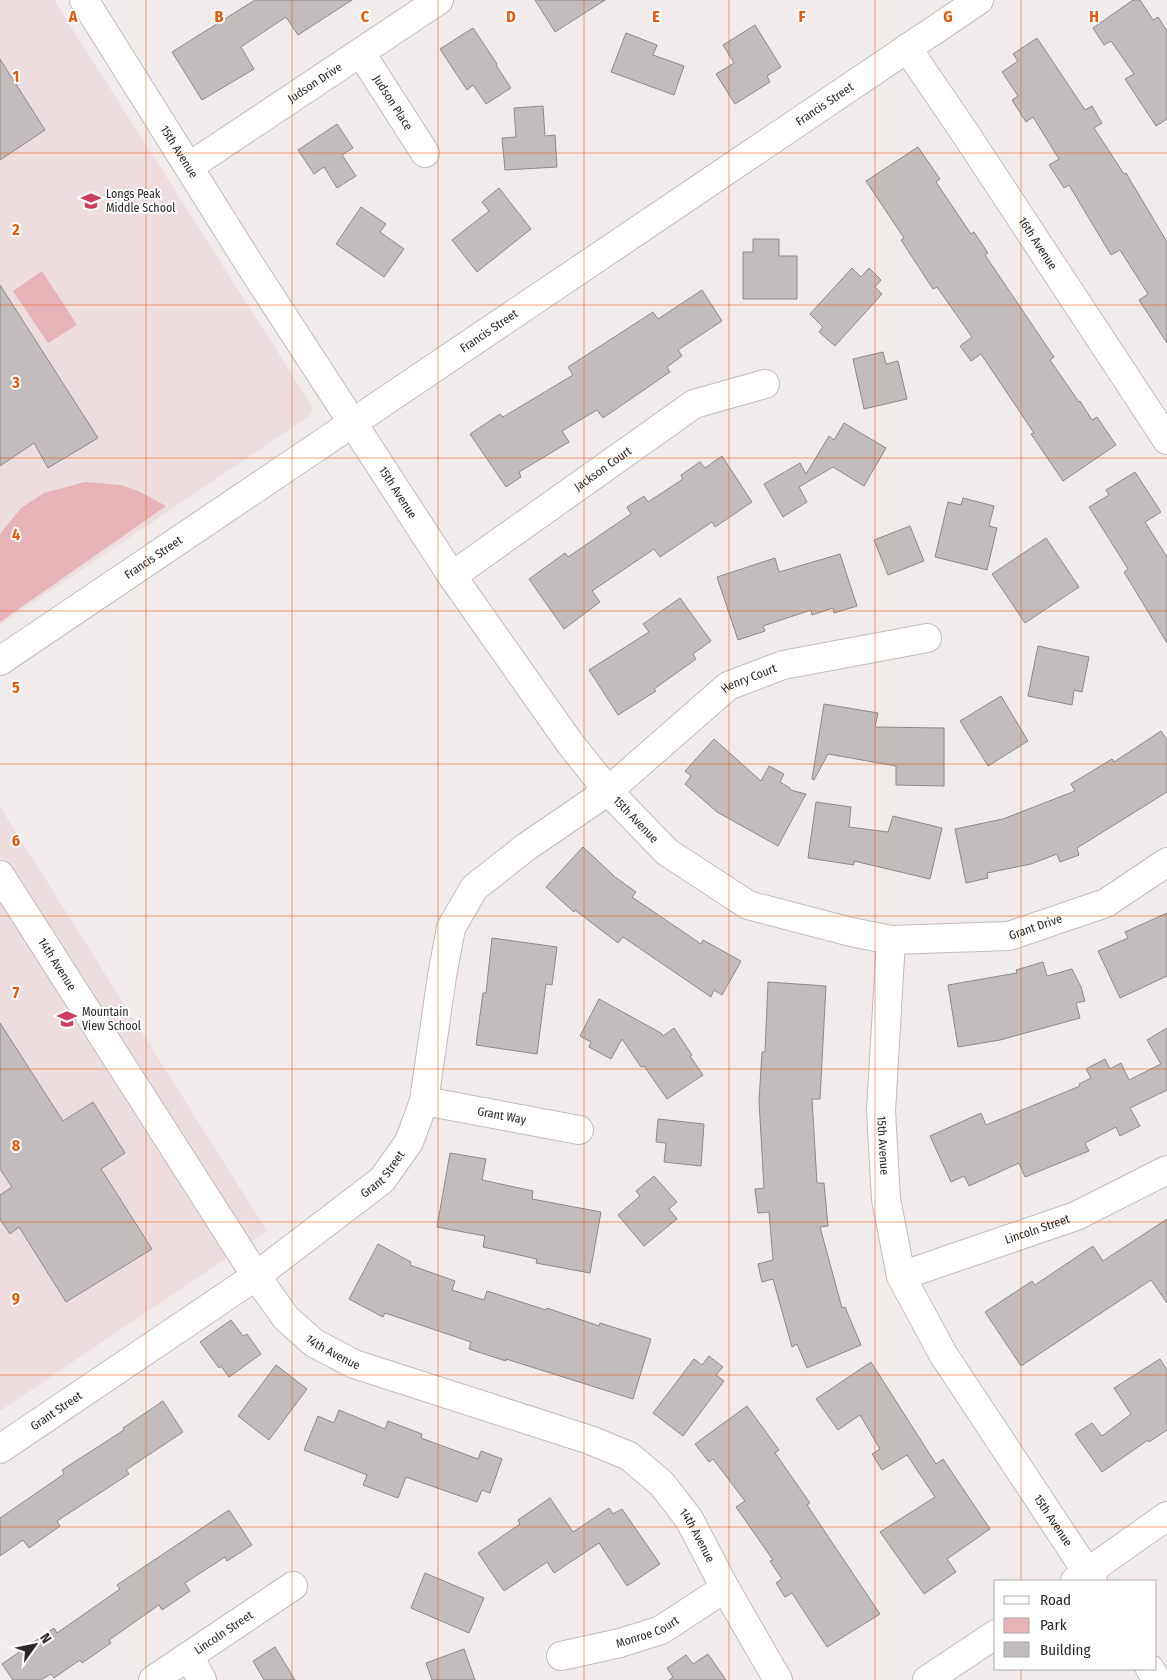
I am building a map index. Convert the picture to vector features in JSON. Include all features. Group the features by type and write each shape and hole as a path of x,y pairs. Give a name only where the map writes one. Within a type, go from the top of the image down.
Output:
{"street":[{"name":"15th Avenue","path":"84,0 190,166 250,265 354,422 452,576 569,742 608,791 668,852 748,904 852,932 891,940 881,1111 886,1199 901,1276 943,1354 1085,1579"},
{"name":"Judson Drive","path":"190,166 439,0"},
{"name":"Francis Street","path":"0,661 979,0"},
{"name":"16th Avenue","path":"907,48 971,141 1167,440"},
{"name":"Judson Place","path":"361,53 425,153"},
{"name":"Jackson Court","path":"452,576 694,404 765,384"},
{"name":"Henry Court","path":"608,791 728,686 784,665 927,638"},
{"name":"Grant Street","path":"0,1448 256,1276 382,1180 409,1142 424,1100 451,928 474,888 526,847 608,791"},
{"name":"Grant Drive","path":"891,940 1009,936 1106,903 1167,862"},
{"name":"14th Avenue","path":"0,875 256,1276 286,1318 314,1343 354,1364 590,1440 629,1456 662,1484 689,1519 725,1588 778,1680"},
{"name":"Grant Way","path":"424,1100 579,1130"},
{"name":"Lincoln Street","path":"901,1276 1076,1216 1167,1170"},
{"path":"1085,1579 1167,1516"},
{"name":"Lincoln Street","path":"153,1680 293,1586"},
{"name":"Monroe Court","path":"561,1656 620,1643 661,1630 725,1588"},
{"path":"927,1680 994,1635"},
{"path":"189,1656 202,1680"}],"shaded area":[{"name":"Longs Peak Middle School","path":"0,0 54,0 310,403 313,411 309,416 0,625"},
{"name":"Mountain View School","path":"0,807 267,1231 0,1411"}],"green space":[{"path":"42,271 77,325 48,343 13,291"},
{"path":"85,482 121,485 138,491 166,506 0,622 0,534 21,508 44,493"}],"building":[{"path":"255,0 352,0 298,35 286,17 241,47 254,69 202,100 172,52"},
{"path":"535,0 605,0 555,32"},
{"path":"1133,0 1140,0 1153,20 1158,17 1167,31 1167,119 1156,126 1125,79 1134,74 1111,41 1104,45 1093,28"},
{"path":"755,25 781,67 767,76 770,82 735,104 716,74 734,63 723,45"},
{"path":"473,28 511,88 486,104 473,85 467,90 440,49"},
{"path":"626,33 657,45 653,55 684,66 674,95 611,72"},
{"path":"1037,38 1085,110 1092,106 1102,123 1094,128 1124,174 1126,173 1167,242 1167,343 1139,300 1148,294 1120,250 1111,255 1069,185 1064,188 1049,165 1059,159 1033,117 1026,122 1012,100 1018,96 1002,72 1018,61 1013,54"},
{"path":"0,59 45,130 0,160"},
{"path":"543,106 545,136 555,135 557,167 505,170 502,138 516,137 514,108"},
{"path":"337,124 353,148 342,155 356,176 337,188 324,167 314,174 298,150"},
{"path":"918,147 940,179 936,182 971,234 974,232 988,253 985,255 1054,357 1050,360 1092,420 1097,417 1116,445 1063,481 1031,434 1034,433 981,354 971,361 960,346 972,337 937,287 933,289 901,240 904,238 866,181"},
{"path":"499,188 531,229 477,272 452,240 489,211 482,202"},
{"path":"361,207 386,224 380,232 404,249 384,277 336,244"},
{"path":"753,239 779,239 779,256 797,256 797,299 743,299 743,252 753,252"},
{"path":"852,268 861,277 869,268 881,280 875,287 882,294 835,346 819,332 823,327 810,314"},
{"path":"0,285 98,438 48,468 34,443 0,466"},
{"path":"702,290 722,321 678,350 682,356 667,367 670,372 603,418 597,410 562,431 569,442 519,472 521,477 506,487 470,434 500,414 503,417 573,375 568,367 653,312 658,319"},
{"path":"883,352 886,364 898,361 907,399 864,409 853,359"},
{"path":"844,423 886,448 864,486 833,467 799,487 807,502 783,517 764,484 800,463 806,474 829,436 834,440"},
{"path":"722,456 752,502 715,527 712,522 660,557 654,549 592,591 600,602 564,629 529,579 565,553 568,557 631,514 627,507 644,496 648,502 683,479 681,475 700,462 705,468"},
{"path":"1135,472 1161,512 1145,522 1167,557 1167,643 1124,572 1128,569 1089,507 1109,495 1106,490"},
{"path":"963,498 994,506 989,526 997,528 987,570 935,557 948,502 961,505"},
{"path":"910,526 924,561 888,575 874,540"},
{"path":"1046,538 1079,587 1025,623 992,574"},
{"path":"840,554 857,606 834,613 833,608 812,615 811,610 763,626 765,631 738,640 717,577 775,558 779,572"},
{"path":"680,598 711,641 693,654 696,659 654,689 656,691 618,715 589,670 649,632 643,624"},
{"path":"1038,646 1089,657 1082,692 1074,690 1072,705 1028,696"},
{"path":"1001,696 1028,741 988,766 960,721"},
{"path":"824,704 878,713 875,727 944,728 944,786 896,785 896,766 828,754 814,780 812,779"},
{"path":"1161,731 1167,740 1167,792 1077,848 1079,855 1060,862 1057,854 1031,864 987,873 988,878 966,883 955,829 1003,819 1075,791 1071,784 1112,759 1114,762"},
{"path":"714,739 761,781 769,766 784,774 780,782 790,788 790,790 806,794 778,846 717,812 685,784 691,776 685,771"},
{"path":"816,802 851,807 849,827 888,832 893,816 942,828 930,879 854,861 854,865 808,858"},
{"path":"583,847 615,877 636,892 632,897 701,944 703,940 741,961 722,995 714,990 711,997 623,937 618,943 575,910 574,912 546,887"},
{"path":"1167,913 1167,976 1120,998 1098,951 1128,938 1125,932"},
{"path":"492,938 557,947 552,985 546,984 537,1054 476,1045 483,993 486,993"},
{"path":"1043,962 1047,976 1072,969 1081,987 1085,1001 1076,1003 1080,1018 1000,1040 958,1047 948,985 1017,973 1016,970"},
{"path":"768,982 826,986 820,1099 812,1099 817,1183 824,1183 828,1226 820,1227 842,1308 845,1307 861,1345 807,1368 797,1344 792,1347 773,1279 762,1282 758,1264 773,1260 769,1212 758,1213 755,1189 764,1188 759,1101 762,1052 765,1052"},
{"path":"599,999 661,1033 663,1036 674,1028 703,1075 667,1099 644,1066 641,1067 622,1039 611,1059 589,1047 591,1042 580,1036"},
{"path":"0,1023 63,1121 93,1102 125,1153 101,1169 152,1249 66,1302 19,1227 10,1234 0,1219 0,1195 12,1187 0,1169"},
{"path":"1167,1028 1167,1090 1130,1108 1140,1126 1120,1136 1116,1127 1085,1143 1089,1151 1025,1177 1019,1163 969,1186 964,1176 951,1182 930,1136 981,1113 986,1125 1080,1086 1079,1084 1091,1078 1086,1069 1105,1059 1110,1069 1121,1063 1129,1080 1161,1064 1147,1040"},
{"path":"658,1119 704,1124 701,1166 664,1162 666,1143 656,1142"},
{"path":"450,1153 486,1159 482,1180 533,1191 532,1199 601,1212 590,1273 536,1263 537,1259 483,1247 485,1236 437,1227"},
{"path":"654,1176 677,1202 669,1209 677,1219 644,1246 618,1215 640,1196 636,1191"},
{"path":"1167,1219 1167,1303 1151,1280 1021,1366 985,1312 1032,1281 1035,1285 1093,1246 1103,1261"},
{"path":"378,1244 411,1262 410,1265 455,1281 452,1290 484,1300 487,1291 546,1310 547,1308 599,1326 600,1323 651,1339 633,1399 469,1349 471,1342 385,1313 383,1317 349,1299"},
{"path":"231,1320 243,1336 247,1334 261,1354 229,1377 221,1366 219,1368 200,1342"},
{"path":"709,1356 723,1367 716,1375 724,1381 683,1436 653,1413 694,1359 702,1365"},
{"path":"1160,1359 1167,1370 1167,1430 1149,1442 1148,1440 1102,1472 1075,1434 1092,1423 1102,1436 1131,1414 1114,1388"},
{"path":"871,1362 936,1464 943,1459 990,1529 947,1559 956,1572 924,1594 880,1532 935,1497 907,1455 882,1470 872,1454 880,1449 860,1415 838,1430 816,1399"},
{"path":"276,1365 307,1389 269,1440 238,1416"},
{"path":"163,1401 183,1432 126,1470 129,1474 57,1521 60,1526 29,1548 23,1540 0,1556 0,1518 64,1474 62,1470 124,1430 123,1428"},
{"path":"747,1406 779,1450 775,1453 810,1503 807,1505 880,1614 827,1647 792,1593 785,1597 776,1583 782,1579 770,1561 773,1560 736,1507 745,1501 713,1459 709,1462 695,1444"},
{"path":"339,1410 385,1429 388,1421 422,1434 421,1438 478,1459 481,1451 502,1459 490,1493 482,1490 477,1502 406,1477 398,1498 363,1485 367,1475 304,1450 318,1416 334,1423"},
{"path":"550,1498 573,1532 609,1508 613,1514 622,1509 660,1564 627,1586 599,1543 554,1573 547,1562 504,1591 478,1553 520,1524 518,1520"},
{"path":"229,1510 252,1545 227,1561 225,1557 185,1583 190,1591 162,1610 159,1605 109,1640 111,1643 82,1663 80,1660 54,1678 51,1674 41,1680 13,1680 2,1664 54,1628 57,1633 120,1589 117,1585"},
{"path":"425,1573 484,1598 469,1633 411,1608"},
{"path":"275,1647 295,1680 264,1680 253,1661"},
{"path":"464,1649 475,1680 432,1680 426,1663"},
{"path":"708,1654 726,1680 669,1680 673,1677 667,1668 686,1655 693,1664"}],"place":[{"name":"Longs Peak Middle School","path":"91,201"},
{"name":"Mountain View School","path":"67,1019"}]}
